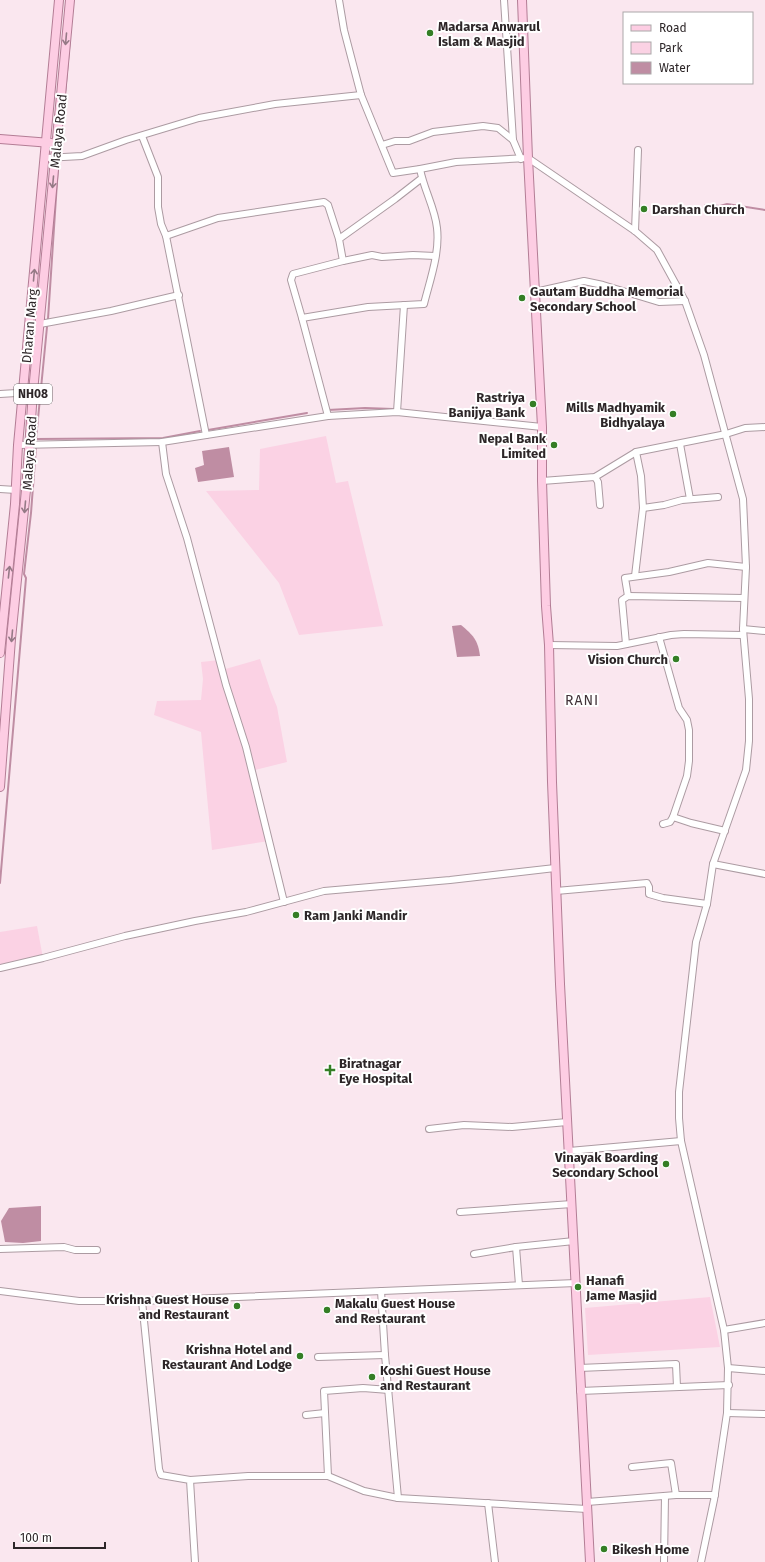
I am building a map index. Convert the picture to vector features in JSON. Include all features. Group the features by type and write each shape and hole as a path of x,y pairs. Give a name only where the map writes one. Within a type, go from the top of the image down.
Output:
{"main road":[{"name":"Dharan Marg","path":"0,653 16,490 18,445 59,0"},
{"name":"Malaya Road","path":"0,787 33,392 70,0"},
{"path":"522,0 524,158 535,292 542,427 542,481 546,606 549,645 555,868 580,1391 590,1562"},
{"path":"0,139 57,143"}],"street":[{"path":"339,0 344,30 361,95 393,173 456,162 524,158"},
{"path":"504,0 513,140"},
{"path":"45,158 82,156 199,118 275,104 361,95"},
{"path":"382,145 409,141 434,132 483,126 498,128 513,140 524,158 635,231 657,250 686,301 704,355 742,499 746,567 743,632 749,699 749,741 746,770 713,864 707,904 696,942 683,1046 679,1092 681,1141 724,1330 729,1385 727,1413 715,1495 701,1562"},
{"path":"142,136 158,177 158,207 161,224 166,236 179,296 206,435"},
{"path":"635,231 638,150"},
{"path":"302,318 368,307 424,304 438,243 433,208 420,169"},
{"path":"339,239 422,178"},
{"path":"166,236 218,218 324,202 328,205 339,239 343,261"},
{"path":"328,416 291,280 293,274 372,255 382,257 413,255 436,256"},
{"path":"535,292 584,281 659,302 686,301"},
{"path":"29,326 179,296"},
{"path":"397,412 404,305"},
{"path":"0,394 33,392"},
{"path":"18,445 162,442 328,416 397,412 542,427"},
{"path":"542,481 595,477 636,452 726,434 745,428 765,427"},
{"path":"162,442 166,474 187,538 226,685 246,747 284,902"},
{"path":"680,444 690,499"},
{"path":"635,576 643,508 636,452"},
{"path":"595,477 598,482 600,505"},
{"path":"0,489 16,490"},
{"path":"643,508 690,499 718,497"},
{"path":"628,596 625,578 669,572 708,563 746,567"},
{"path":"626,644 622,600 628,596 744,598"},
{"path":"549,645 617,646 659,637 684,634 765,631"},
{"path":"659,637 679,708 687,720 690,739 687,776 673,817 670,822 663,824"},
{"path":"673,817 725,831"},
{"path":"713,864 765,874"},
{"path":"0,968 195,920 246,912 324,891 450,880 555,868"},
{"path":"556,891 647,883 649,887 649,894 663,898 707,904"},
{"path":"428,1128 464,1125 512,1127 567,1122"},
{"path":"569,1151 681,1141"},
{"path":"460,1212 572,1204"},
{"path":"474,1254 516,1247 574,1241"},
{"path":"516,1247 520,1285"},
{"path":"0,1249 64,1248 75,1250 97,1250"},
{"path":"0,1291 79,1301 142,1301 576,1283"},
{"path":"381,1291 385,1355 398,1498"},
{"path":"142,1301 159,1469 162,1475 190,1480 248,1476 328,1476 364,1491 398,1498 488,1503 587,1506 676,1495 715,1495"},
{"path":"724,1330 765,1323"},
{"path":"318,1357 385,1355"},
{"path":"579,1368 676,1364 677,1387"},
{"path":"728,1368 765,1371"},
{"path":"580,1391 729,1385"},
{"path":"328,1476 324,1391 364,1388 389,1390"},
{"path":"306,1415 325,1413"},
{"path":"727,1413 765,1414"},
{"path":"632,1467 671,1463 676,1495"},
{"path":"190,1480 195,1562"},
{"path":"664,1562 665,1496"},
{"path":"488,1503 495,1562"}],"green space":[{"path":"326,436 336,483 348,481 383,626 299,635 279,583 206,491 259,490 260,449"},
{"path":"260,659 277,707 287,762 251,771 269,841 212,850 201,732 154,715 157,701 201,700 203,679 201,662 220,660 222,670"},
{"path":"37,926 43,958 0,968 0,932"},
{"path":"710,1297 720,1347 588,1355 585,1308"}],"water":[{"path":"229,447 234,477 198,482 195,468 204,465 202,451"},
{"path":"461,625 474,638 478,646 480,656 457,657 452,626"},
{"path":"41,1206 41,1241 23,1243 5,1242 1,1221 9,1208"}],"waterway":[{"path":"64,105 70,39"},
{"path":"48,319 58,167"},
{"path":"705,205 720,206 727,204 765,210"},
{"path":"47,327 36,439 163,438 200,431"},
{"path":"328,410 365,408 393,409"},
{"path":"208,430 307,413"},
{"path":"0,883 26,578 24,574 31,513 36,447"}],"place":[{"name":"Madarsa Anwarul Islam & Masjid","path":"430,33"},
{"name":"Darshan Church","path":"644,209"},
{"name":"Gautam Buddha Memorial Secondary School","path":"522,298"},
{"name":"Rastriya Banijya Bank","path":"533,404"},
{"name":"Mills Madhyamik Bidhyalaya","path":"673,414"},
{"name":"Nepal Bank Limited","path":"554,445"},
{"name":"Vision Church","path":"676,659"},
{"name":"Ram Janki Mandir","path":"296,915"},
{"name":"Biratnagar Eye Hospital","path":"330,1070"},
{"name":"Vinayak Boarding Secondary School","path":"666,1164"},
{"name":"Hanafi Jame Masjid","path":"578,1287"},
{"name":"Krishna Guest House and Restaurant","path":"237,1306"},
{"name":"Makalu Guest House and Restaurant","path":"327,1310"},
{"name":"Krishna Hotel and Restaurant And Lodge","path":"300,1356"},
{"name":"Koshi Guest House and Restaurant","path":"372,1377"},
{"name":"Bikesh Home","path":"604,1549"}],"district":[{"name":"RANI","path":"582,700"}]}
